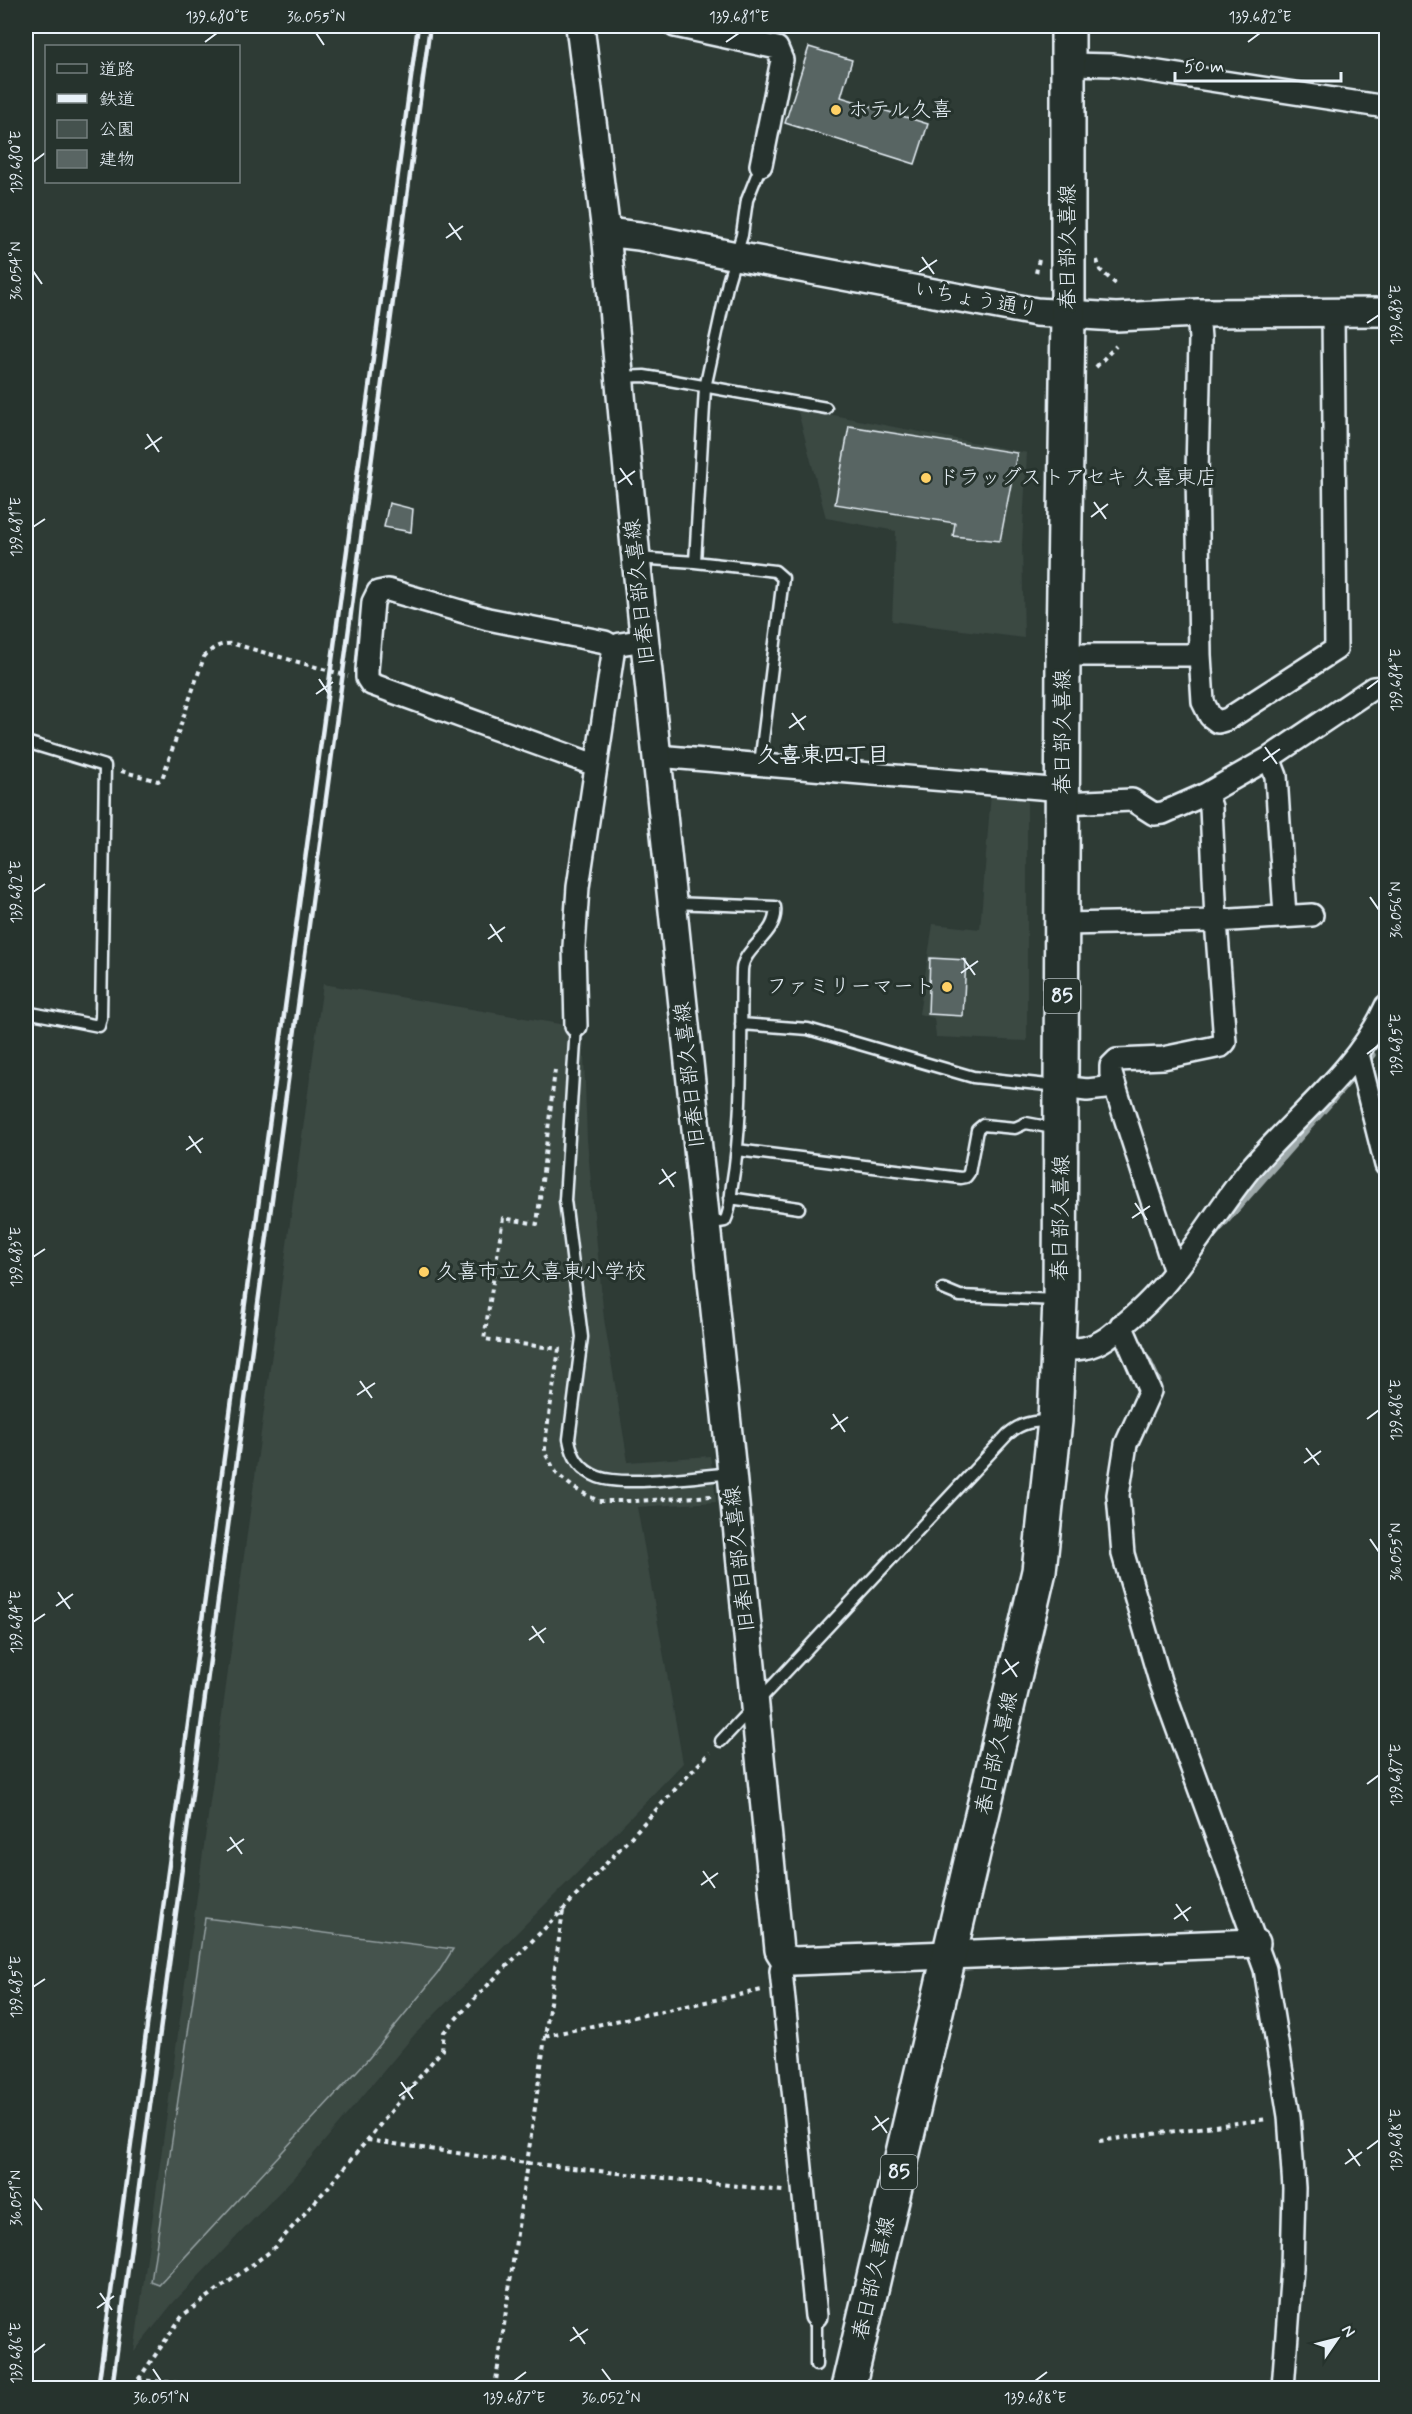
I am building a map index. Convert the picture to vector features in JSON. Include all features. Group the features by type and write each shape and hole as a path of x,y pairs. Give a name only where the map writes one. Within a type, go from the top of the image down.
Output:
{"main road":[{"name":"春日部久喜線","path":"848,2388 1039,1571 1055,1421 1059,1349 1062,1129 1068,26"}],"street":[{"name":"旧春日部久喜線","path":"580,26 606,232 671,903 732,1473 779,1950 783,1970"},
{"path":"675,26 724,30 777,48 782,60 761,165"},
{"path":"1068,64 1113,64 1386,107"},
{"name":"いちょう通り","path":"606,232 639,236 1036,312 1116,317 1198,313 1386,312"},
{"path":"1198,313 1200,655 1203,702 1210,716 1218,722 1228,719 1336,649 1333,312"},
{"path":"595,765 380,689 367,678 373,602 378,592 388,590 488,619 606,642 614,647"},
{"path":"614,647 645,640"},
{"path":"576,1026 574,947 578,887 614,647"},
{"path":"1063,655 1200,655"},
{"path":"657,756 760,764 1063,796 1132,800 1154,814 1163,813 1206,794 1269,758 1373,688 1386,687"},
{"path":"1269,758 1276,776 1285,916"},
{"path":"1175,1272 1115,1086 1111,1066 1117,1060 1163,1058 1221,1046 1225,1042 1211,807 1206,794"},
{"path":"1063,924 1216,921 1312,915"},
{"path":"1059,1349 1084,1349 1095,1345 1162,1288 1220,1207 1252,1167 1358,1054 1386,1006"},
{"path":"1358,1054 1386,1165"},
{"path":"1062,1087 1087,1090 1115,1086"},
{"path":"1121,1325 1150,1391 1126,1444 1118,1495 1122,1554 1160,1681 1265,1969 1289,2116 1294,2188 1292,2268 1283,2388"},
{"path":"816,2316 783,1970 794,1961 1256,1943"}],"lane":[{"path":"695,562 706,385 747,200 761,165"},
{"path":"619,377 644,376 706,385 826,408"},
{"path":"636,558 775,571 783,578 760,764"},
{"path":"26,742 105,766 101,1018 99,1026 26,1012"},
{"path":"671,903 775,907 776,915 772,925 742,965 737,1150 730,1212 725,1221 706,1224"},
{"path":"741,1024 808,1029 973,1077 1062,1087"},
{"path":"576,1026 565,1200 582,1337 569,1439 571,1452 577,1463 587,1471 609,1480 684,1478 732,1473"},
{"path":"737,1150 961,1178 966,1177 969,1173 977,1130 983,1125 1015,1128 1026,1123 1062,1129"},
{"path":"730,1198 799,1208"},
{"path":"943,1289 960,1296 1060,1300"},
{"path":"721,1741 1008,1434 1017,1426 1032,1421 1055,1421"},
{"path":"816,2316 816,2365"}],"path":[{"path":"105,766 159,781 162,779 204,657 225,643 248,647 342,675 367,678"},
{"path":"556,1059 537,1224 503,1218 484,1339 559,1349 545,1453 556,1474 574,1488 598,1501 637,1501 716,1495"},
{"path":"137,2388 138,2380 183,2315 271,2251 330,2185 442,2050 444,2032 563,1910 721,1741"},
{"path":"495,2388 563,1910"},
{"path":"545,2036 767,1989 783,1970"},
{"path":"1099,2141 1289,2116"},
{"path":"367,2140 526,2163 803,2194"},
{"path":"138,2380 247,2388"}],"shaded area":[{"path":"797,408 1027,453 1022,545 1024,638 892,621 896,531 826,518"},
{"path":"991,793 1027,795 1027,1041 936,1037 934,1018 919,1014 933,924 980,929"},
{"path":"323,984 583,1028 587,1140 604,1319 628,1462 710,1456 713,1475 716,1502 637,1507 683,1763 577,1873 415,2034 294,2177 172,2304 134,2352"}],"green space":[{"path":"205,1918 453,1949 438,1973 369,2058 159,2285 151,2282"}],"building":[{"name":"ホテル久喜","path":"809,47 852,60 841,97 928,124 915,164 785,123"},
{"name":"ドラッグストアセキ 久喜東店","path":"849,426 1017,453 1000,541 953,536 955,523 835,504"},
{"path":"389,503 413,509 411,532 384,527"},
{"name":"ファミリーマート","path":"930,958 966,960 963,1016 928,1014"}],"waterway":[{"path":"1211,1238 1372,1055"},
{"path":"1148,1360 1158,1381 1155,1388"}],"railway":[{"path":"98,2388 418,26"},
{"path":"112,2388 430,26"}],"place":[{"name":"ホテル久喜","path":"836,110"},
{"name":"ドラッグストアセキ 久喜東店","path":"926,478"},
{"name":"ファミリーマート","path":"947,987"},
{"name":"久喜市立久喜東小学校","path":"424,1272"}],"district":[{"name":"久喜東四丁目","path":"823,756"}]}
